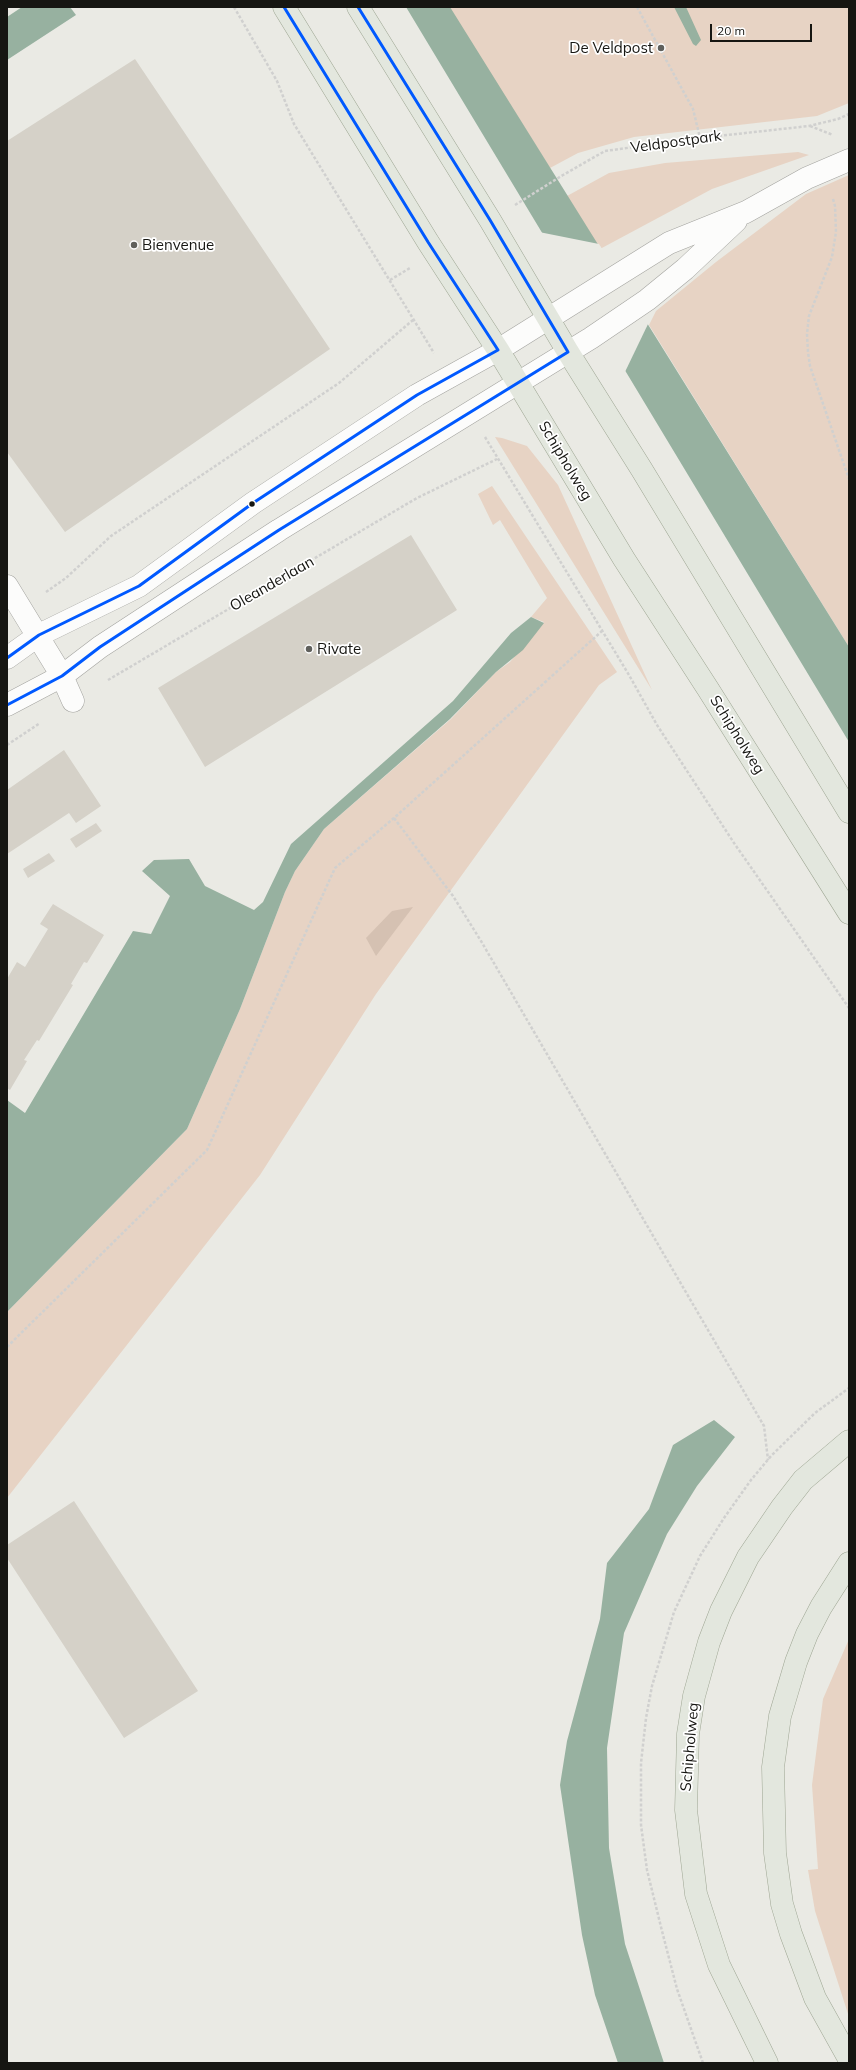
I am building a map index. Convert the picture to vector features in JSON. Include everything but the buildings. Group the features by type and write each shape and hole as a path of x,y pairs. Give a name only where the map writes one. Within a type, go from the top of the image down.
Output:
{"main road":[{"name":"Schipholweg","path":"284,7 428,242 498,350 624,559 849,913"},
{"path":"358,7 549,318 568,352 642,470 849,812"},
{"name":"Schipholweg","path":"767,2063 719,1965 696,1894 686,1810 688,1734 694,1696 708,1642 724,1604 748,1557 782,1507 803,1480 849,1441"},
{"path":"849,1563 821,1607 796,1662 780,1716 773,1773 775,1853 782,1904 791,1934 815,1998 849,2059"}],"street":[{"path":"7,658 38,635 139,586 253,503 417,396 498,350 669,243 746,212 807,178 849,160"},
{"path":"7,705 62,676 100,647 279,530 591,338 647,300 685,269 746,212"},
{"path":"7,586 22,608 62,676 73,701"}],"path":[{"path":"637,7 693,108 700,138"},
{"name":"Veldpostpark","path":"515,205 562,175 605,151 700,138 809,126 838,119 849,114"},
{"path":"809,126 836,136"},
{"path":"831,192 835,206 836,232 832,257 809,316 807,334 808,352 810,366 849,479"},
{"path":"22,608 66,578 111,536 339,383 413,320"},
{"name":"Oleanderlaan","path":"73,701 417,498 497,459"},
{"path":"7,1347 207,1150 335,868 394,818 602,631"},
{"path":"699,790 849,1008"},
{"path":"394,818 453,896 481,941 741,1385 764,1426 768,1460"}],"shaded area":[{"path":"22,7 70,7 76,15 7,60 7,17"},
{"path":"406,7 450,7 849,647 849,742"},
{"name":"De Veldpost","path":"448,7 849,7 849,103 817,116 634,137 578,153 550,168"},
{"path":"674,7 686,7 701,40 696,46 693,44"},
{"path":"798,152 809,155 712,189 600,249 567,196 609,173 665,163"},
{"path":"849,175 849,647 649,325 656,311 716,262 806,194"},
{"path":"495,437 527,446 558,485 652,690"},
{"path":"492,486 617,672 599,685 376,994 260,1175 7,1498 7,1312 187,1129 240,1009 285,892 295,871 324,829 451,719 496,672 510,662 544,622 531,617 547,598 500,520 493,525 478,494"},
{"path":"531,617 544,623 523,650 496,672 450,719 324,829 295,871 285,892 240,1009 187,1129 7,1312 7,1100 25,1113 133,931 151,934 170,896 142,871 154,860 189,859 205,886 254,910 263,902 291,844 453,701 511,633"},
{"path":"413,907 376,956 366,938 392,911"},
{"path":"714,1420 735,1437 697,1486 667,1534 624,1633 607,1748 609,1848 625,1944 664,2063 618,2063 595,1995 582,1935 560,1785 567,1741 600,1619 607,1563 649,1509 673,1445"},
{"path":"849,1639 849,2017 815,1911 808,1870 818,1869 812,1785 823,1699"}],"pier":[{"path":"539,232 599,244 649,322 624,374"}],"transit line":[{"path":"7,658 39,635 139,586 253,503 417,395 498,350 428,242 284,7"},
{"path":"7,705 62,676 100,647 279,530 568,352 490,220 358,7"}],"place":[{"name":"De Veldpost","path":"661,48"},
{"name":"Bienvenue","path":"134,245"},
{"name":"Rivate","path":"309,649"}]}
